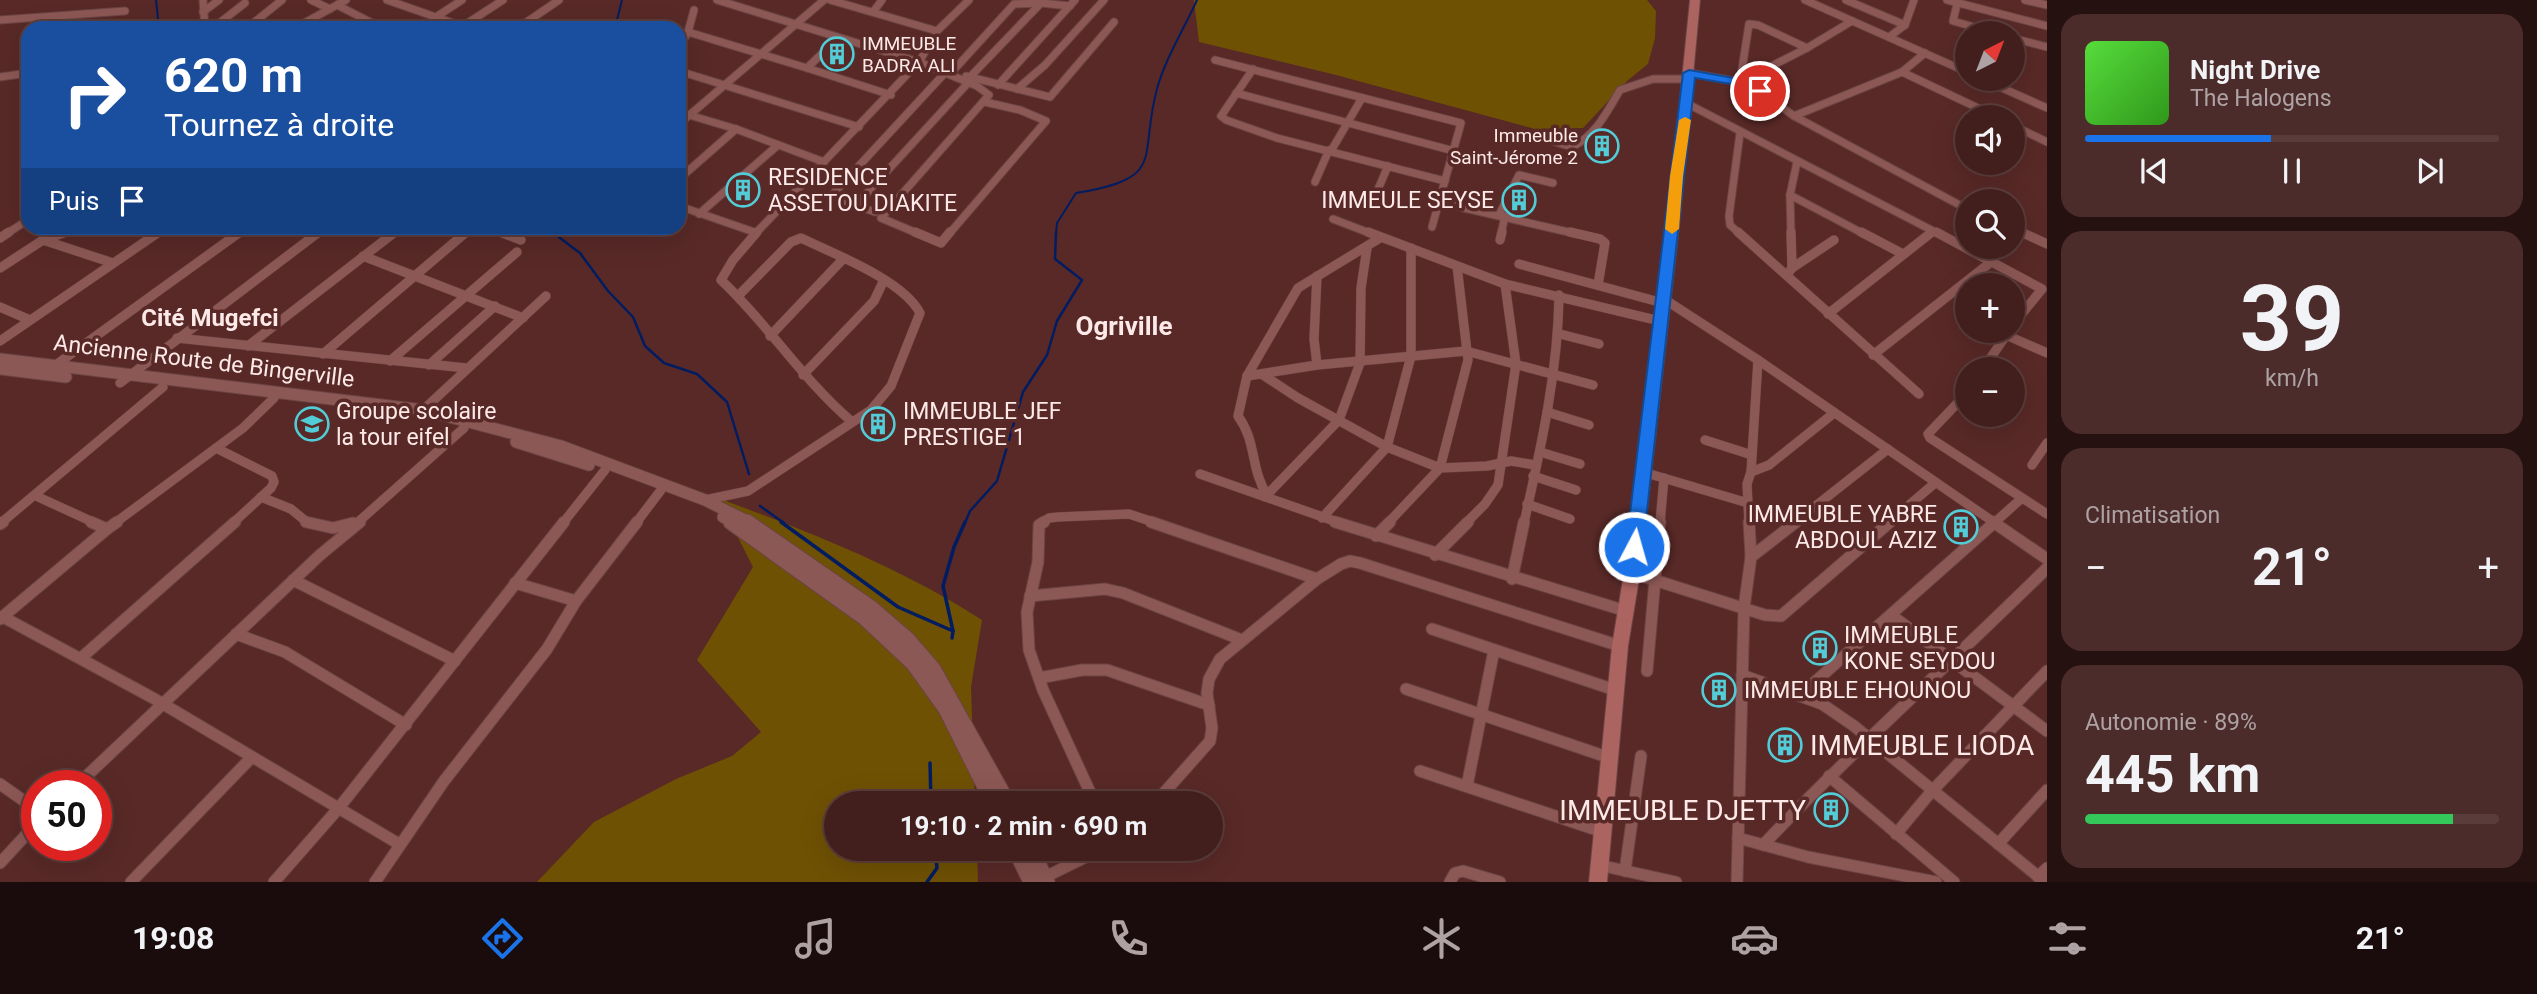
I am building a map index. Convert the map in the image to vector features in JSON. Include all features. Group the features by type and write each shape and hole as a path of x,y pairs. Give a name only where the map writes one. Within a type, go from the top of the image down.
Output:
{"main road":[{"path":"1598,882 1615,690 1632,573 1689,76 1695,0"}],"street":[{"path":"203,0 204,21"},
{"path":"203,12 219,0"},
{"path":"256,21 282,0"},
{"path":"311,0 366,21"},
{"path":"308,21 346,0"},
{"path":"387,0 448,21"},
{"path":"402,5 411,0"},
{"path":"436,17 462,0"},
{"path":"473,21 503,0"},
{"path":"528,21 559,0"},
{"path":"717,0 947,74 1050,97 1114,22"},
{"path":"686,118 824,0"},
{"path":"830,0 937,31"},
{"path":"873,12 882,0"},
{"path":"851,421 821,395 738,296 721,280 732,260 754,232 922,64 937,31 969,0"},
{"path":"1017,89 1045,65 1104,0"},
{"path":"1805,0 1955,67"},
{"path":"1846,0 1905,25"},
{"path":"1889,37 1905,25 1914,0"},
{"path":"1947,0 2047,26"},
{"path":"2025,0 2047,5"},
{"path":"1955,23 1958,1"},
{"path":"886,209 875,212 855,206 833,198 832,192 1016,2 1073,3"},
{"path":"855,206 1041,3"},
{"path":"998,85 1073,3"},
{"path":"222,21 245,4"},
{"path":"686,36 694,10"},
{"path":"1,21 125,11"},
{"path":"1740,82 1807,48 1852,21"},
{"path":"1740,82 1749,24 1758,25 1807,48"},
{"path":"688,32 891,94"},
{"path":"807,68 838,38"},
{"path":"2025,41 2047,47"},
{"path":"1794,116 1902,72 1925,53"},
{"path":"1215,60 1461,123 1432,227"},
{"path":"1253,69 1222,116 1226,120 1277,138 1445,181"},
{"path":"1902,72 1972,105"},
{"path":"686,73 859,127"},
{"path":"0,77 21,74"},
{"path":"1545,139 1572,147 1584,141 1602,121 1620,90 1632,83 1689,76 1740,82 1760,91 1794,116 1955,203"},
{"path":"969,80 986,90 989,95 985,102 886,209 881,218 941,243 1046,121 1020,110 985,102"},
{"path":"2009,91 2047,108"},
{"path":"1236,93 1454,151"},
{"path":"1315,182 1330,150 1362,98"},
{"path":"1686,103 2012,273"},
{"path":"686,114 736,129 824,162"},
{"path":"686,173 736,129"},
{"path":"2025,131 2047,142"},
{"path":"1740,133 1730,225 1790,271 1828,314 1920,394"},
{"path":"699,214 778,145"},
{"path":"1570,163 1572,147"},
{"path":"1790,271 1790,195 1797,162"},
{"path":"1373,201 1388,166"},
{"path":"1500,240 1502,216 1515,179 1519,175 1553,184"},
{"path":"1790,195 1903,254"},
{"path":"1438,202 1604,241 1598,285"},
{"path":"686,209 754,232"},
{"path":"1333,219 1505,284 1660,321"},
{"path":"0,238 21,224"},
{"path":"1828,314 1932,232"},
{"path":"2025,234 2047,244"},
{"path":"0,268 43,240 58,235"},
{"path":"0,341 155,235"},
{"path":"52,367 236,235"},
{"path":"124,379 315,235"},
{"path":"248,346 391,235"},
{"path":"323,354 463,235"},
{"path":"508,235 521,240"},
{"path":"705,500 748,491 871,410 887,393 920,313 916,303 883,282 844,258 801,238 796,239 738,296"},
{"path":"1266,496 1258,481 1249,431 1238,415 1247,376 1294,294 1317,276 1380,238"},
{"path":"43,240 113,263"},
{"path":"1790,271 1833,240"},
{"path":"1266,496 1339,421 1360,363 1361,288 1367,248"},
{"path":"1322,518 1387,447 1411,356 1411,248"},
{"path":"390,361 517,252"},
{"path":"363,256 523,318"},
{"path":"770,336 844,258"},
{"path":"1873,355 1991,262"},
{"path":"1519,264 1663,301 1758,360 2047,559"},
{"path":"1376,536 1440,468 1468,360 1457,267"},
{"path":"1317,276 1314,339 1317,365"},
{"path":"2025,280 2042,289 2025,310"},
{"path":"803,375 879,294 883,282"},
{"path":"1435,555 1492,494 1497,485 1516,364 1505,284"},
{"path":"1512,579 1540,452 1560,334 1559,295"},
{"path":"423,410 546,296"},
{"path":"429,365 495,306"},
{"path":"0,307 30,320"},
{"path":"1560,334 1598,344"},
{"path":"177,338 466,368"},
{"path":"2025,342 2047,353"},
{"path":"1247,376 1317,365 1466,351 1593,385"},
{"name":"Ancienne Route de Bingerville","path":"0,359 163,387 349,406 464,428 605,470 661,490 726,519 751,534 864,616 898,646 929,682 967,748 987,791"},
{"path":"1737,882 1744,608 1751,556 1747,484 1751,472 1758,360"},
{"name":"Ancienne Route de Bingerville","path":"0,369 423,410 561,446 705,500 758,527 871,608 907,639 933,669 1002,791"},
{"path":"1263,375 1387,447 1440,468 1511,461 1576,490"},
{"path":"0,524 163,387"},
{"path":"274,398 253,419 107,529 1,618 164,704 399,844"},
{"path":"1955,406 1928,434 1930,438 2047,514"},
{"path":"1547,412 1589,425"},
{"path":"1751,472 1769,465 1834,413"},
{"path":"93,770 293,580 464,428"},
{"path":"1705,440 1752,455"},
{"path":"2032,465 2047,443"},
{"path":"81,658 261,497 274,482 272,476 216,448"},
{"path":"1751,556 1888,449"},
{"path":"1540,452 1580,464"},
{"path":"274,882 406,725 605,470"},
{"path":"1643,472 1748,503"},
{"path":"1200,474 1435,555 1626,611"},
{"path":"1647,671 1664,478"},
{"path":"1632,573 1775,617 1781,616 1935,483"},
{"path":"375,882 399,844 547,649 576,601 661,490"},
{"path":"36,496 107,529"},
{"path":"261,497 291,509 309,524 333,528 358,521"},
{"path":"1799,696 2022,498"},
{"path":"1527,504 1570,519"},
{"path":"1089,791 1071,755 1029,650 1027,612 1038,562 1039,525 1049,518 1129,514 1317,579"},
{"path":"1166,791 1210,741 1212,729 1209,679 1220,659 1317,579 1340,564 1360,563 1620,646"},
{"path":"1763,845 1829,776 1932,681 1951,659 2047,568"},
{"path":"293,580 455,660"},
{"path":"515,583 576,601"},
{"path":"1030,596 1105,589 1123,593 1242,640"},
{"path":"1891,615 2047,732"},
{"path":"1432,629 1615,690"},
{"path":"236,634 285,652 406,725"},
{"path":"1467,786 1494,650"},
{"path":"1039,678 1082,670 1107,670 1209,705"},
{"path":"1896,834 1931,792 2047,671"},
{"path":"1742,676 1822,704 1931,792 2043,876"},
{"path":"1406,689 1610,758"},
{"path":"1626,871 1641,756"},
{"path":"131,882 251,758"},
{"path":"1420,771 1603,832"},
{"path":"1829,776 1954,882"},
{"path":"0,784 21,799"},
{"path":"1998,844 2047,790"},
{"path":"1738,838 1808,858 1936,882"},
{"path":"0,863 21,840"},
{"path":"1024,861 1039,881"},
{"path":"1034,861 1039,881"},
{"path":"1039,881 1078,861"},
{"path":"1599,865 1676,882"},
{"path":"1450,882 1455,873 1463,871 1500,882"}],"shaded area":[{"path":"1194,0 1647,0 1656,11 1655,38 1648,64 1627,81 1583,128 1535,129 1336,75 1199,42"},
{"path":"718,498 886,567 982,620 971,687 975,791 824,791 824,861 977,861 978,882 537,882 594,822 676,779 732,756 761,732 697,660 753,567"}],"waterway":[{"path":"156,0 158,21"},
{"path":"617,21 622,0"},
{"path":"1056,234 1057,223 1076,193 1125,180 1137,172 1144,162 1160,78 1197,0"},
{"path":"965,523 970,511 997,481 1023,392 1047,355 1057,321 1082,280 1055,259 1056,232"},
{"path":"556,235 580,253 608,291 633,317 645,346 664,363 697,374 727,402 749,474"},
{"path":"760,506 784,523"},
{"path":"781,522 898,607 953,631"},
{"path":"953,631 943,586 954,547 965,522"},
{"path":"952,638 953,631"},
{"path":"930,763 931,791"},
{"path":"927,882 937,868 936,861"}],"slow traffic":[{"path":"1672,229 1676,176 1685,120"}],"place":[{"name":"IMMEUBLE BADRA ALI","path":"837,54"},
{"name":"Immeuble Saint-Jérome 2","path":"1602,146"},
{"name":"RESIDENCE ASSETOU DIAKITE","path":"743,190"},
{"name":"IMMEULE SEYSE","path":"1519,200"},
{"name":"Groupe scolaire la tour eifel","path":"312,424"},
{"name":"IMMEUBLE JEF PRESTIGE 1","path":"878,424"},
{"name":"IMMEUBLE YABRE ABDOUL AZIZ","path":"1961,527"},
{"name":"IMMEUBLE KONE SEYDOU","path":"1820,648"},
{"name":"IMMEUBLE EHOUNOU","path":"1719,690"},
{"name":"IMMEUBLE LIODA","path":"1785,745"},
{"name":"IMMEUBLE DJETTY","path":"1831,810"}],"district":[{"name":"Cité Mugefci","path":"210,318"},
{"name":"Ogriville","path":"1124,326"}],"route":[{"path":"1634,547 1674,217 1676,176 1686,118 1689,73 1740,82 1760,91"}]}
